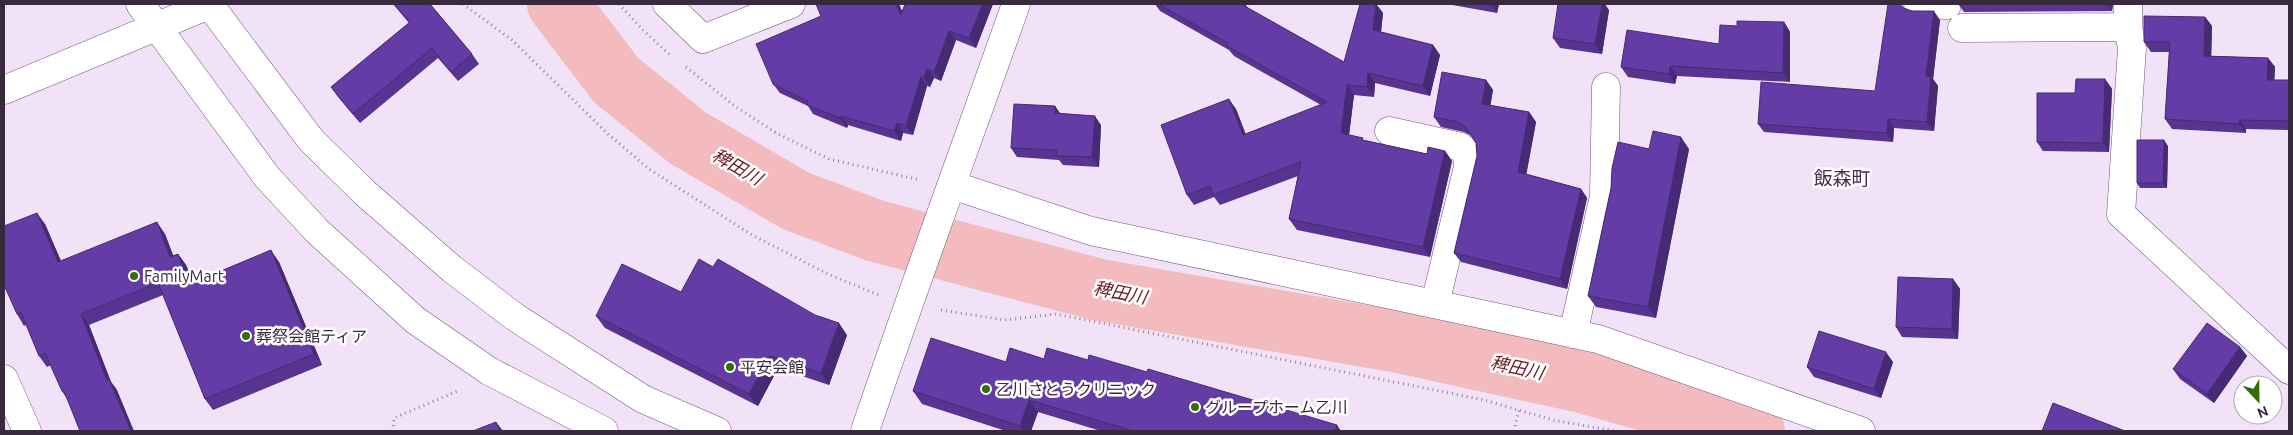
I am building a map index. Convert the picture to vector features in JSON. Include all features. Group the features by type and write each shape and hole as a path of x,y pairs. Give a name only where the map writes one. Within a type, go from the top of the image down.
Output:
{"street":[{"path":"140,4 267,177 317,231 415,320 490,371 604,431"},
{"path":"4,90 210,4 311,140 365,193 452,269 515,317 635,394 716,431"},
{"path":"667,4 703,39 791,4"},
{"path":"865,431 909,300 1016,4"},
{"path":"1918,4 1947,5"},
{"path":"1962,28 2128,15 2132,56 2120,214 2289,370"},
{"path":"1573,334 1604,196 1606,87"},
{"path":"1390,131 1461,147 1467,154 1468,167 1435,304"},
{"path":"949,192 1091,232 1598,339 1861,431"},
{"path":"4,379 27,431"}],"path":[{"path":"463,4 512,40 608,134 649,169 752,235 830,275 885,298 909,300 1005,320 1056,314 1484,400 1553,420 1614,431"},
{"path":"619,4 643,30 676,60"},
{"path":"684,66 736,107 778,134 829,159 906,178 949,192"},
{"path":"393,431 394,418 465,388"},
{"path":"1514,431 1520,410"}],"building":[{"path":"394,4 430,4 472,54 451,72 432,48 353,114 331,87 410,22"},
{"path":"816,4 896,4 901,15 905,4 983,4 969,38 949,31 934,72 927,69 924,78 921,77 906,126 897,123 894,131 841,116 840,118 807,105 808,101 773,84 756,44 821,16"},
{"path":"1158,4 1241,4 1344,62 1360,4 1376,4 1373,30 1433,45 1423,86 1368,73 1367,87 1347,85 1341,133 1363,138 1362,140 1427,154 1428,147 1445,151 1423,247 1289,219 1301,162 1213,195 1210,186 1187,195 1161,125 1229,99 1243,135 1327,102 1227,46 1228,43"},
{"path":"1558,4 1602,4 1595,44 1553,38"},
{"path":"1888,4 1899,4 1911,11 1934,11 1926,76 1931,77 1927,122 1888,119 1887,133 1758,124 1761,82 1875,91"},
{"path":"2144,16 2205,17 2204,56 2268,58 2267,80 2289,80 2289,121 2240,120 2239,124 2165,119 2170,42 2144,42"},
{"path":"1737,21 1784,22 1783,73 1670,66 1669,74 1621,67 1627,30 1719,44 1720,25 1737,26"},
{"path":"1442,72 1486,80 1482,104 1529,112 1518,172 1581,189 1560,279 1454,253 1477,156 1476,143 1466,127 1458,122 1434,117"},
{"path":"2076,79 2105,79 2103,143 2037,142 2037,93 2075,93"},
{"path":"1014,104 1055,106 1055,113 1095,116 1092,157 1056,156 1057,150 1011,148"},
{"path":"1653,131 1681,137 1648,307 1588,296 1611,188 1612,168 1618,142 1649,149"},
{"path":"2137,140 2164,140 2163,183 2137,183"},
{"path":"37,213 58,262 157,222 170,257 178,254 190,284 271,250 314,354 205,399 158,283 81,314 107,380 109,379 131,431 80,431 64,391 62,391 45,353 39,356 21,312 17,314 4,285 4,226"},
{"name":"平安会館","path":"699,259 713,267 718,259 815,315 839,323 821,373 770,356 749,394 596,316 622,264 681,292"},
{"path":"1898,277 1953,279 1952,329 1896,327"},
{"path":"2207,323 2240,347 2207,394 2173,369"},
{"path":"1819,331 1886,352 1874,389 1807,367"},
{"path":"931,338 1006,362 1010,348 1044,359 1047,348 1088,360 1089,355 1147,372 1148,369 1337,425 1335,431 1129,431 1029,400 1020,426 913,391"},
{"path":"2053,403 2125,431 2042,431"},
{"path":"496,422 500,431 473,431"}],"waterway":[{"name":"稗田川","path":"558,4 616,80 688,138 796,201 876,231 1100,290 1399,342 1582,382 1754,431"}],"place":[{"name":"FamilyMart","path":"134,276"},
{"name":"葬祭会館ティア","path":"246,336"},
{"name":"平安会館","path":"730,367"},
{"name":"乙川さとうクリニック","path":"986,389"},
{"name":"グループホーム乙川","path":"1195,407"}],"district":[{"name":"飯森町","path":"1842,178"}]}
